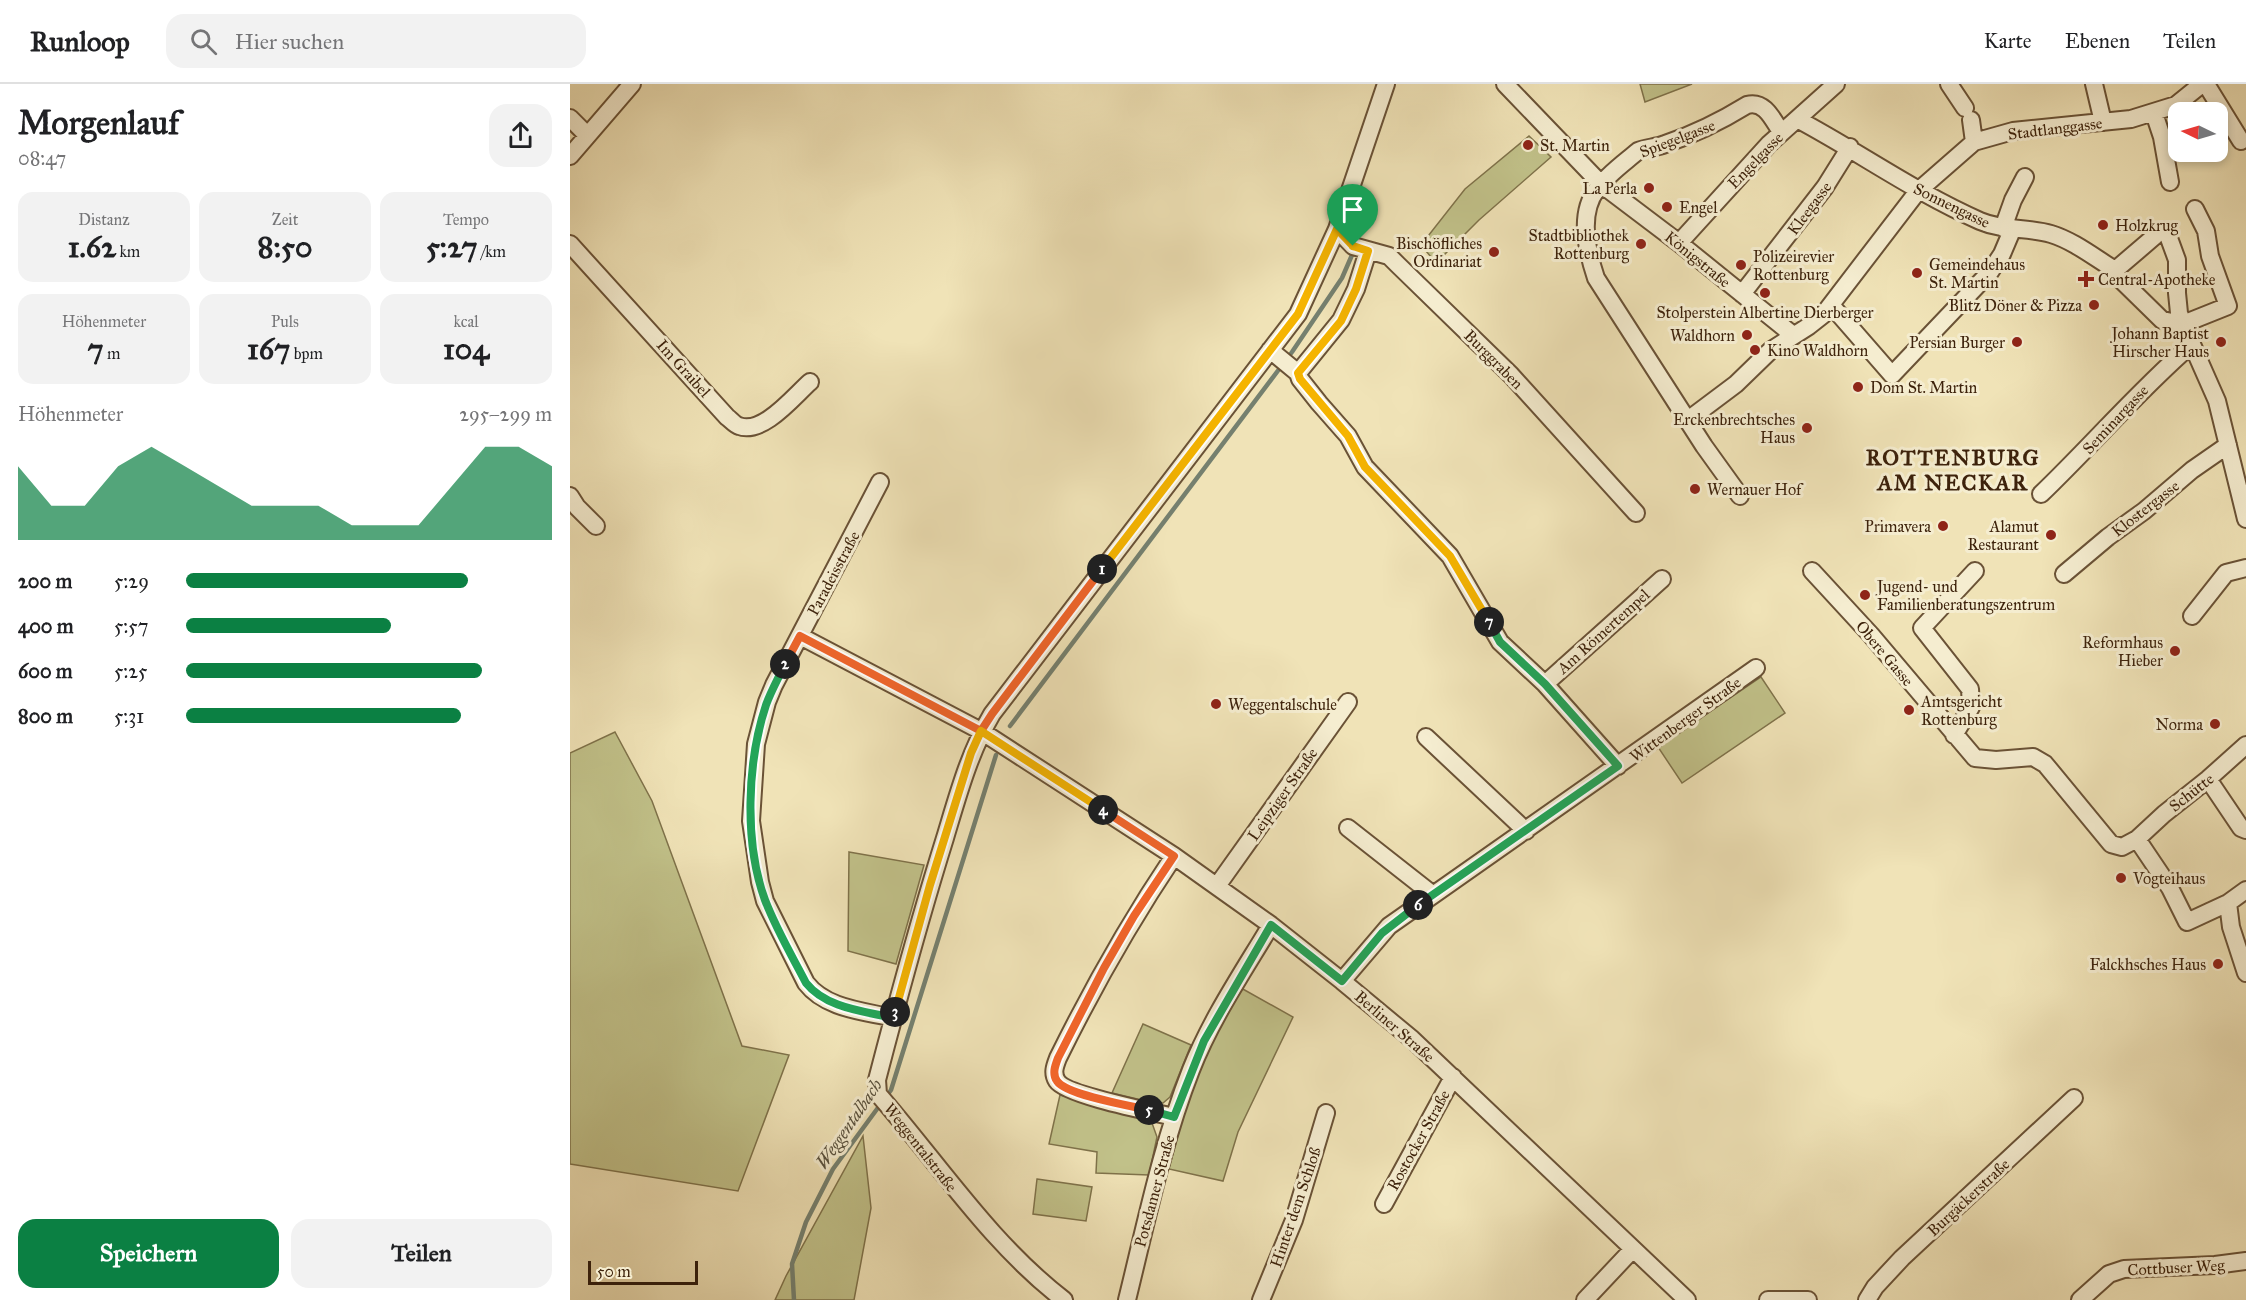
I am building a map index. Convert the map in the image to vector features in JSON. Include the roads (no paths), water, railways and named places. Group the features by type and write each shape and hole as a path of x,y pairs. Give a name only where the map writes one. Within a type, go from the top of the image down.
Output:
{"street":[{"path":"570,156 632,84"},
{"name":"Weggentalstraße","path":"1064,1300 1002,1243 962,1199 878,1094 877,1080 893,1018 930,885 971,753 981,731 1275,353 1298,314 1337,229 1386,84"},
{"name":"Königstraße","path":"1505,84 1601,184 1742,294 1786,345"},
{"name":"Engelgasse","path":"1679,243 1781,132 1836,84"},
{"path":"1949,84 1968,114 1974,142"},
{"path":"2094,84 2103,122"},
{"path":"2204,84 2241,141"},
{"name":"Stadtlanggasse","path":"1688,420 1736,384 1760,360 1786,345 1815,322 1831,305 1918,191 1974,142 2013,131 2103,122 2154,113 2176,105 2204,84"},
{"name":"Spiegelgasse","path":"1601,184 1638,151 1654,148 1700,132 1747,105 1754,103 1764,108 1781,132"},
{"path":"2154,113 2162,137 2170,182"},
{"path":"570,118 587,135"},
{"name":"Sonnengasse","path":"1797,118 1850,147 1918,191 1982,222 2008,228 2032,230 2061,238 2114,271 2162,320 2183,324"},
{"name":"Kleegasse","path":"1742,294 1825,188 1850,147"},
{"path":"1831,305 1892,375 1990,272 2002,254 2013,200 2025,177"},
{"path":"1601,184 1590,200 1586,218 1588,246 1596,278 1740,496"},
{"path":"2183,324 2228,306 2210,256 2206,231 2195,209"},
{"name":"Burggraben","path":"1337,229 1353,246 1389,256 1539,405 1636,513"},
{"path":"2114,271 2161,233 2177,260 2176,293 2179,314 2217,401 2246,519"},
{"name":"Im Graibel","path":"570,244 727,417 739,427 765,423 810,381"},
{"path":"1295,370 1341,321 1356,289 1368,251"},
{"name":"Seminargasse","path":"2041,494 2153,378 2191,345"},
{"name":"Am Römertempel","path":"1275,353 1295,370 1319,403 1348,436 1365,467 1450,556 1500,642 1545,684 1618,766"},
{"name":"Klostergasse","path":"2064,574 2108,537 2144,512 2192,470 2228,445"},
{"name":"Paradeisstraße","path":"880,482 767,702 756,744 751,821 765,901 812,992 831,1002 893,1018"},
{"path":"570,496 577,507 596,526"},
{"path":"2192,616 2226,573 2246,568"},
{"name":"Obere Gasse","path":"1812,571 1871,635 1975,758 1996,760 2034,757 2045,764 2103,837 2111,844 2130,843"},
{"path":"1954,735 1971,707 1970,689 1922,627 1975,571"},
{"name":"Am Römertempel","path":"1545,684 1662,579"},
{"name":"Berliner Straße","path":"800,636 981,731 1174,856 1271,925 1342,981 1453,1077 1687,1300"},
{"name":"Wittenberger Straße","path":"1342,981 1382,933 1432,894 1526,831 1756,668"},
{"name":"Leipziger Straße","path":"1217,886 1348,702"},
{"path":"1426,737 1526,831"},
{"name":"Schütte","path":"2130,843 2246,745"},
{"path":"2208,779 2241,828 2246,830"},
{"path":"1348,828 1432,894"},
{"path":"2130,843 2170,888 2187,922 2228,903 2246,890"},
{"path":"1174,856 1134,916 1104,968 1058,1058 1054,1072 1057,1082 1074,1092 1174,1117"},
{"path":"2228,903 2231,927 2246,974"},
{"name":"Potsdamer Straße","path":"1127,1300 1174,1117 1204,1041 1271,925"},
{"name":"Rostocker Straße","path":"1384,1204 1453,1077"},
{"name":"Burgäckerstraße","path":"1867,1300 1875,1287 1902,1258 2074,1098"},
{"name":"Hinter dem Schloß","path":"1261,1300 1294,1220 1326,1113"},
{"path":"1586,1300 1633,1249"},
{"name":"Cottbuser Weg","path":"2080,1300 2109,1274 2124,1269 2215,1265 2246,1261"},
{"path":"1768,1300 1808,1300"}],"waterway":[{"name":"Weggentalbach","path":"1010,726 1292,352 1342,278 1352,255"},
{"name":"Weggentalbach","path":"794,1300 792,1264 806,1222 833,1169 891,1090 996,755"}],"place":[{"name":"St. Martin","path":"1528,145"},
{"name":"La Perla","path":"1649,188"},
{"name":"Engel","path":"1667,207"},
{"name":"Holzkrug","path":"2103,225"},
{"name":"Stadtbibliothek Rottenburg","path":"1641,244"},
{"name":"Bischöfliches Ordinariat","path":"1494,252"},
{"name":"Polizeirevier Rottenburg","path":"1741,265"},
{"name":"Gemeindehaus St. Martin","path":"1917,273"},
{"name":"Central-Apotheke","path":"2086,279"},
{"name":"Stolperstein Albertine Dierberger","path":"1765,293"},
{"name":"Blitz Döner & Pizza","path":"2094,305"},
{"name":"Waldhorn","path":"1747,335"},
{"name":"Persian Burger","path":"2017,342"},
{"name":"Johann Baptist Hirscher Haus","path":"2221,342"},
{"name":"Kino Waldhorn","path":"1755,350"},
{"name":"Dom St. Martin","path":"1858,387"},
{"name":"Erckenbrechtsches Haus","path":"1807,428"},
{"name":"Wernauer Hof","path":"1695,489"},
{"name":"Primavera","path":"1943,526"},
{"name":"Alamut Restaurant","path":"2051,535"},
{"name":"Jugend- und Familienberatungszentrum","path":"1865,595"},
{"name":"Reformhaus Hieber","path":"2175,651"},
{"name":"Weggentalschule","path":"1216,704"},
{"name":"Amtsgericht Rottenburg","path":"1909,710"},
{"name":"Norma","path":"2215,724"},
{"name":"Vogteihaus","path":"2121,878"},
{"name":"Falckhsches Haus","path":"2218,964"}],"district":[{"name":"ROTTENBURG AM NECKAR","path":"1953,470"}]}
